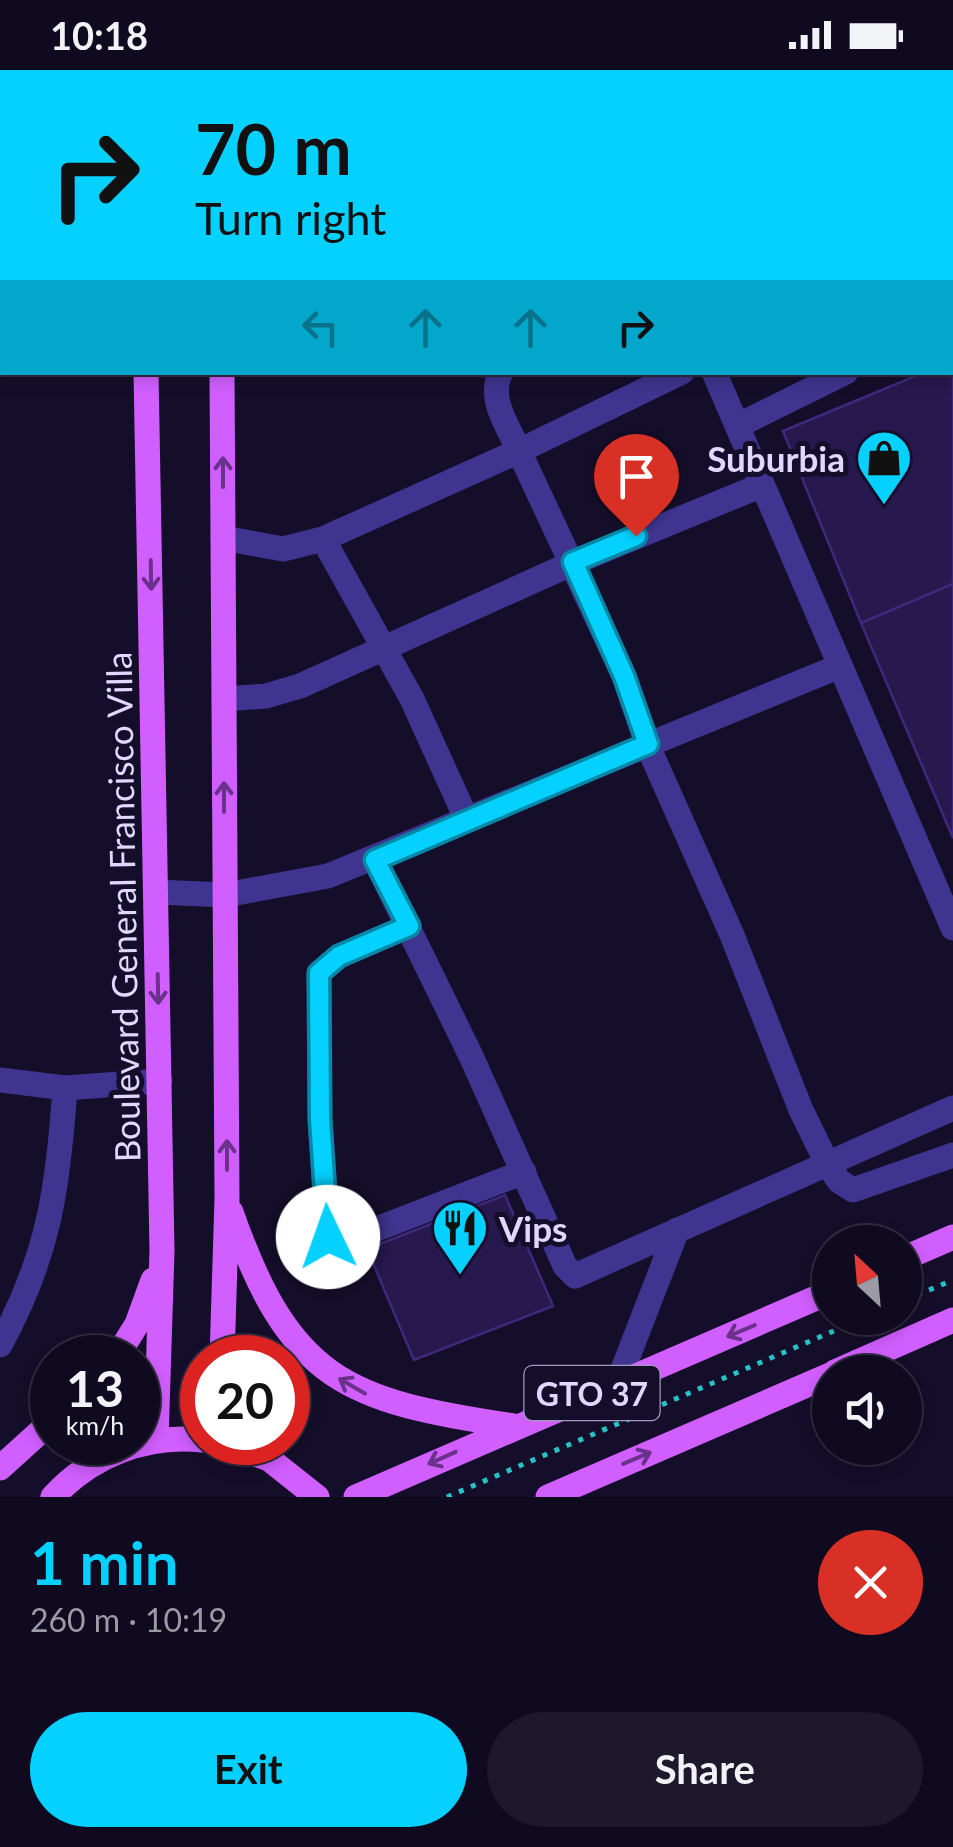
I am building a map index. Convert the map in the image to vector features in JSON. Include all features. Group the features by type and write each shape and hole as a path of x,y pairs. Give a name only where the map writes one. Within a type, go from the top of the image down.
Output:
{"main road":[{"name":"Boulevard General Francisco Villa","path":"146,375 160,1081 159,1335"},
{"path":"222,375 227,1199 223,1335"},
{"path":"227,1199 256,1279 305,1351 330,1372 360,1392 394,1404 514,1426"},
{"path":"922,1251 953,1237"},
{"path":"130,1335 162,1252"},
{"name":"GTO 37","path":"356,1497 812,1300"},
{"name":"GTO 37","path":"875,1355 953,1320"},
{"name":"GTO 37","path":"553,1495 812,1383"},
{"path":"0,1468 30,1441"},
{"path":"53,1497 93,1465"},
{"path":"277,1465 317,1497"}],"lane":[{"path":"499,375 494,385 495,398 624,676 648,744 732,935 781,1066 828,1165 838,1182 853,1190 953,1155"},
{"path":"223,538 283,549 323,539 676,375"},
{"path":"715,375 953,928"},
{"path":"737,426 840,375"},
{"path":"224,699 284,692 573,562 762,484"},
{"path":"323,539 383,648 467,820"},
{"path":"157,892 225,894 294,886 375,860 840,666"},
{"path":"375,860 524,1172 564,1266 575,1276 953,1108"},
{"path":"409,926 339,956 319,973 320,1119 330,1241 338,1244 524,1172"},
{"path":"0,1080 65,1088 160,1081"},
{"path":"0,1345 39,1264 58,1191 65,1088"},
{"path":"618,1382 677,1230"}],"path":[{"path":"922,1293 953,1280"},
{"path":"447,1497 824,1335"}],"building":[{"name":"Suburbia","path":"918,375 953,375 953,584 861,623 783,431"},
{"path":"953,584 953,838 861,623"},
{"name":"Vips","path":"505,1195 553,1306 414,1360 367,1249"}],"place":[{"name":"Suburbia","path":"884,507"},
{"name":"Vips","path":"460,1277"}],"route":[{"path":"328,1237 320,1119 319,973 339,956 409,926 375,860 648,744 624,676 573,562 636,536"}]}
